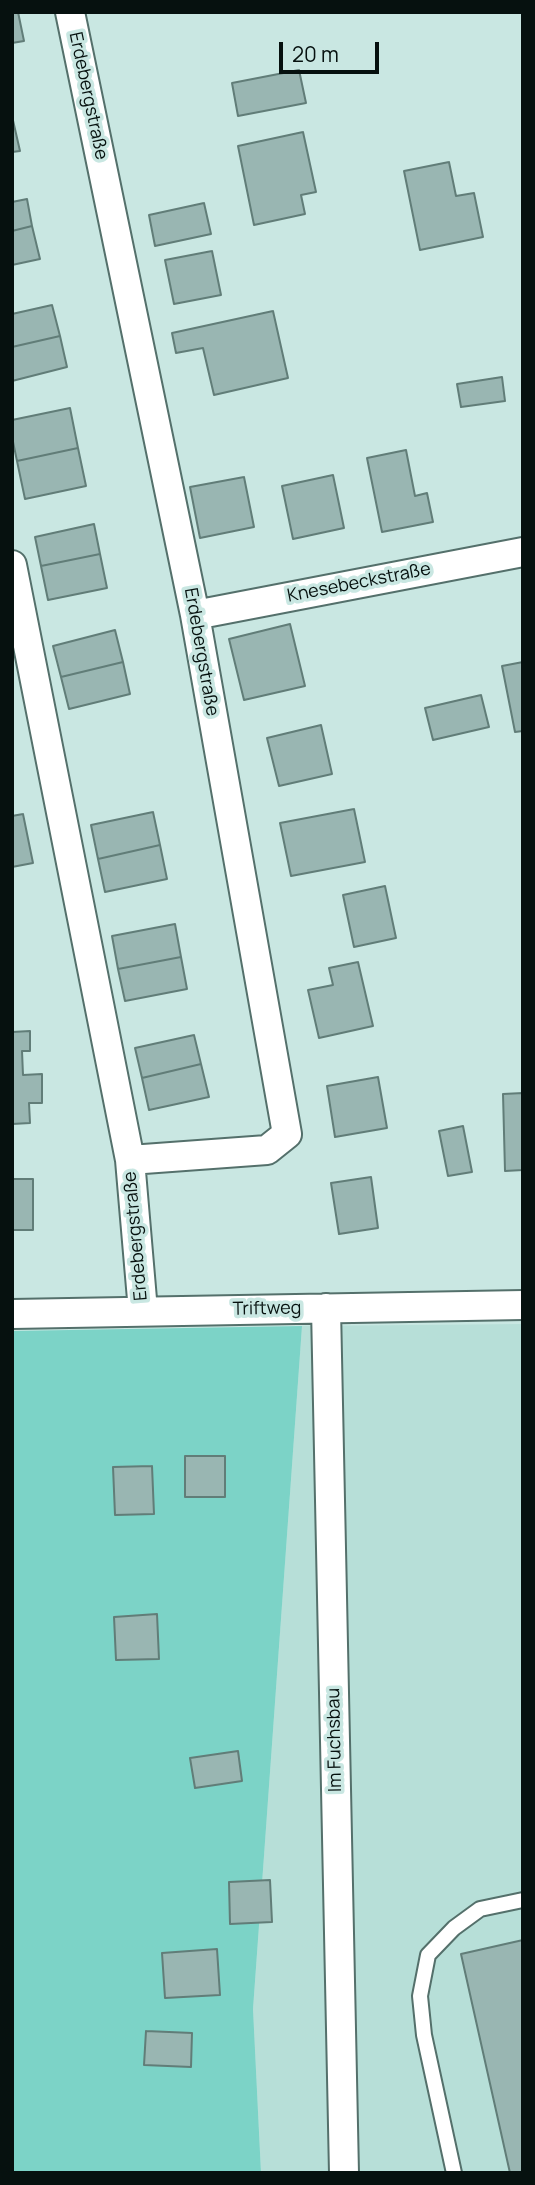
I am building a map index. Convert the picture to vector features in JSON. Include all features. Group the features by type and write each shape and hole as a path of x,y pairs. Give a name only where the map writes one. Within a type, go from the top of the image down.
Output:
{"street":[{"name":"Erdebergstraße","path":"70,12 195,615 287,1134 267,1150 130,1160"},
{"name":"Knesebeckstraße","path":"195,615 523,552"},
{"name":"Erdebergstraße","path":"12,565 130,1160 143,1311"},
{"name":"Triftweg","path":"12,1314 523,1306"},
{"name":"Im Fuchsbau","path":"326,1308 344,2173"}],"lane":[{"path":"454,2173 424,2035 420,1996 428,1955 454,1928 480,1909 523,1900"}],"shaded area":[{"path":"523,1324 523,2173 261,2173 253,2009 302,1326"}],"green space":[{"path":"302,1326 253,2009 261,2173 12,2173 12,1331"}],"building":[{"path":"12,12 18,12 24,41 12,43"},
{"path":"299,70 306,103 238,116 232,83"},
{"path":"12,116 20,151 12,152"},
{"path":"303,132 316,192 301,195 305,214 254,225 238,146"},
{"path":"449,162 456,196 474,193 483,237 420,250 404,171"},
{"path":"27,199 32,226 12,231 12,202"},
{"path":"204,203 211,234 155,246 149,215"},
{"path":"32,226 40,259 12,265 12,231"},
{"path":"212,251 221,295 174,304 165,260"},
{"path":"52,305 60,336 12,347 12,314"},
{"path":"273,311 288,378 214,395 203,348 176,353 172,333"},
{"path":"60,336 67,367 12,381 12,347"},
{"path":"502,377 505,401 461,407 457,384"},
{"path":"70,408 78,448 17,461 12,420"},
{"path":"78,448 86,486 25,499 17,461"},
{"path":"406,450 415,496 427,493 433,522 382,532 367,458"},
{"path":"333,475 344,528 293,539 282,486"},
{"path":"244,477 254,527 200,538 190,487"},
{"path":"94,524 100,554 41,566 35,537"},
{"path":"100,554 107,588 48,600 41,566"},
{"path":"290,624 305,686 244,700 229,639"},
{"path":"115,630 123,662 61,677 53,646"},
{"path":"123,662 130,694 69,709 61,677"},
{"path":"523,662 523,731 515,732 502,666"},
{"path":"481,695 489,727 433,740 425,708"},
{"path":"321,725 332,774 279,786 267,738"},
{"path":"354,809 365,862 291,876 280,823"},
{"path":"153,812 160,845 98,859 91,825"},
{"path":"23,814 33,863 12,867 12,816"},
{"path":"160,845 167,879 105,892 98,859"},
{"path":"385,886 396,938 354,947 343,895"},
{"path":"175,924 181,957 118,969 112,936"},
{"path":"181,957 187,989 125,1001 118,969"},
{"path":"358,962 373,1026 319,1038 308,990 333,985 329,968"},
{"path":"30,1031 30,1051 22,1051 23,1075 42,1074 42,1103 29,1103 30,1123 12,1124 12,1032"},
{"path":"194,1035 201,1064 142,1078 135,1048"},
{"path":"201,1064 209,1097 149,1110 142,1078"},
{"path":"378,1077 387,1128 335,1137 327,1086"},
{"path":"523,1093 523,1170 505,1171 503,1094"},
{"path":"463,1126 472,1172 448,1176 439,1131"},
{"path":"371,1177 378,1228 339,1234 331,1183"},
{"path":"12,1179 33,1179 33,1230 12,1230"},
{"path":"185,1456 225,1456 225,1497 185,1497"},
{"path":"152,1466 154,1514 115,1515 113,1467"},
{"path":"157,1614 159,1659 116,1660 114,1617"},
{"path":"238,1751 242,1781 195,1788 190,1758"},
{"path":"270,1880 272,1922 230,1924 229,1882"},
{"path":"523,1940 523,2173 510,2173 461,1954"},
{"path":"217,1949 220,1995 165,1998 162,1953"},
{"path":"146,2031 192,2033 191,2067 144,2065"}]}
